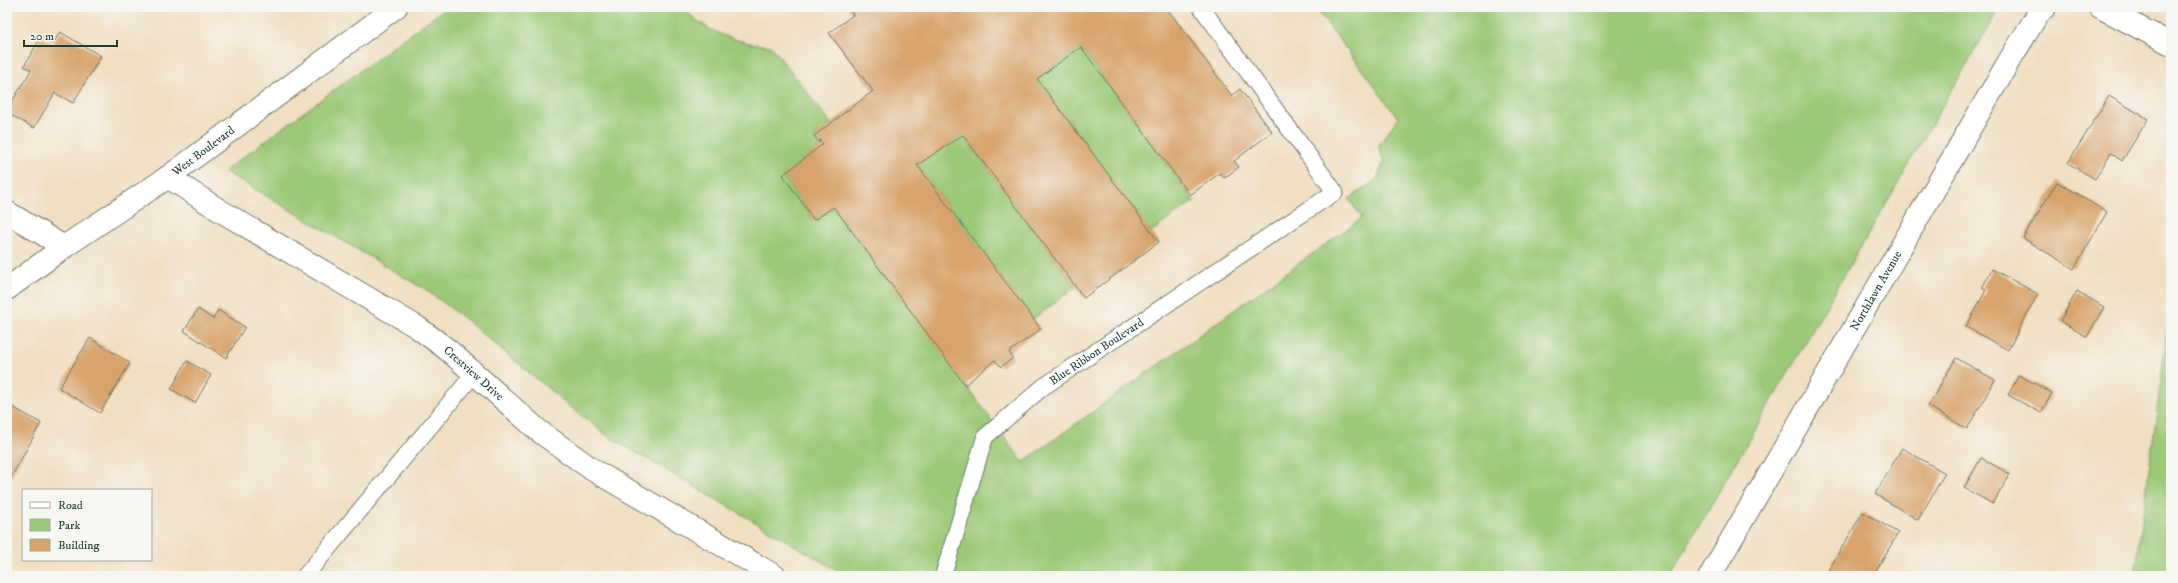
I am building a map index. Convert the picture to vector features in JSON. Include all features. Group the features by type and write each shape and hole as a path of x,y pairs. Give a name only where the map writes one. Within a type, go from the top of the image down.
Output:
{"street":[{"name":"West Boulevard","path":"7,289 64,247 168,177 396,7"},
{"name":"Northlawn Avenue","path":"1710,576 2009,61 2038,14 2045,7"},
{"path":"2100,7 2171,44"},
{"name":"Crestview Drive","path":"168,177 219,210 417,327 474,374 539,431 593,470 775,576"},
{"path":"7,212 64,247"}],"lane":[{"name":"Blue Ribbon Boulevard","path":"942,576 985,436 1043,387 1335,192 1201,7"},
{"path":"305,576 474,374"}],"green space":[{"path":"447,7 681,7 702,24 723,35 745,42 771,46 831,123 814,136 818,142 820,140 823,144 783,176 814,220 834,207 1023,462 1362,218 1349,199 1377,179 1384,161 1378,146 1398,118 1315,7 2000,7 1670,576 847,576 611,438 564,402 473,326 426,290 224,171"},
{"path":"1081,47 1194,201 1151,232 1037,79"},
{"path":"963,135 1076,287 1033,319 917,165"},
{"path":"2171,304 2171,576 2135,576"}],"building":[{"path":"847,7 1166,7 1232,96 1240,89 1272,132 1234,161 1239,167 1224,178 1220,173 1190,195 1081,47 1037,79 1159,242 1084,298 963,135 917,165 1041,329 1009,352 1013,358 1001,367 995,360 965,385 834,207 814,220 783,175 823,144 820,140 819,143 814,136 873,91 829,33 853,15"},
{"path":"60,32 101,56 73,103 55,93 34,128 7,113 7,110 31,70 24,66 41,37 53,44"},
{"path":"2109,96 2148,119 2122,161 2111,153 2095,179 2068,163"},
{"path":"2057,182 2107,212 2074,269 2023,238"},
{"path":"1992,269 2038,294 2008,350 1966,327 1986,290 1982,288"},
{"path":"2077,291 2104,307 2087,337 2060,321"},
{"path":"198,309 213,319 218,310 245,327 226,358 184,331"},
{"path":"90,338 130,363 100,413 59,388"},
{"path":"1956,358 1995,380 1967,429 1928,406"},
{"path":"187,361 211,375 195,403 171,389"},
{"path":"2019,375 2052,393 2041,413 2008,395"},
{"path":"7,404 41,423 9,481 7,480"},
{"path":"1902,448 1945,473 1918,520 1875,494"},
{"path":"1981,458 2010,474 1993,504 1964,488"},
{"path":"1863,512 1898,533 1874,574 1876,576 1825,576"}]}
